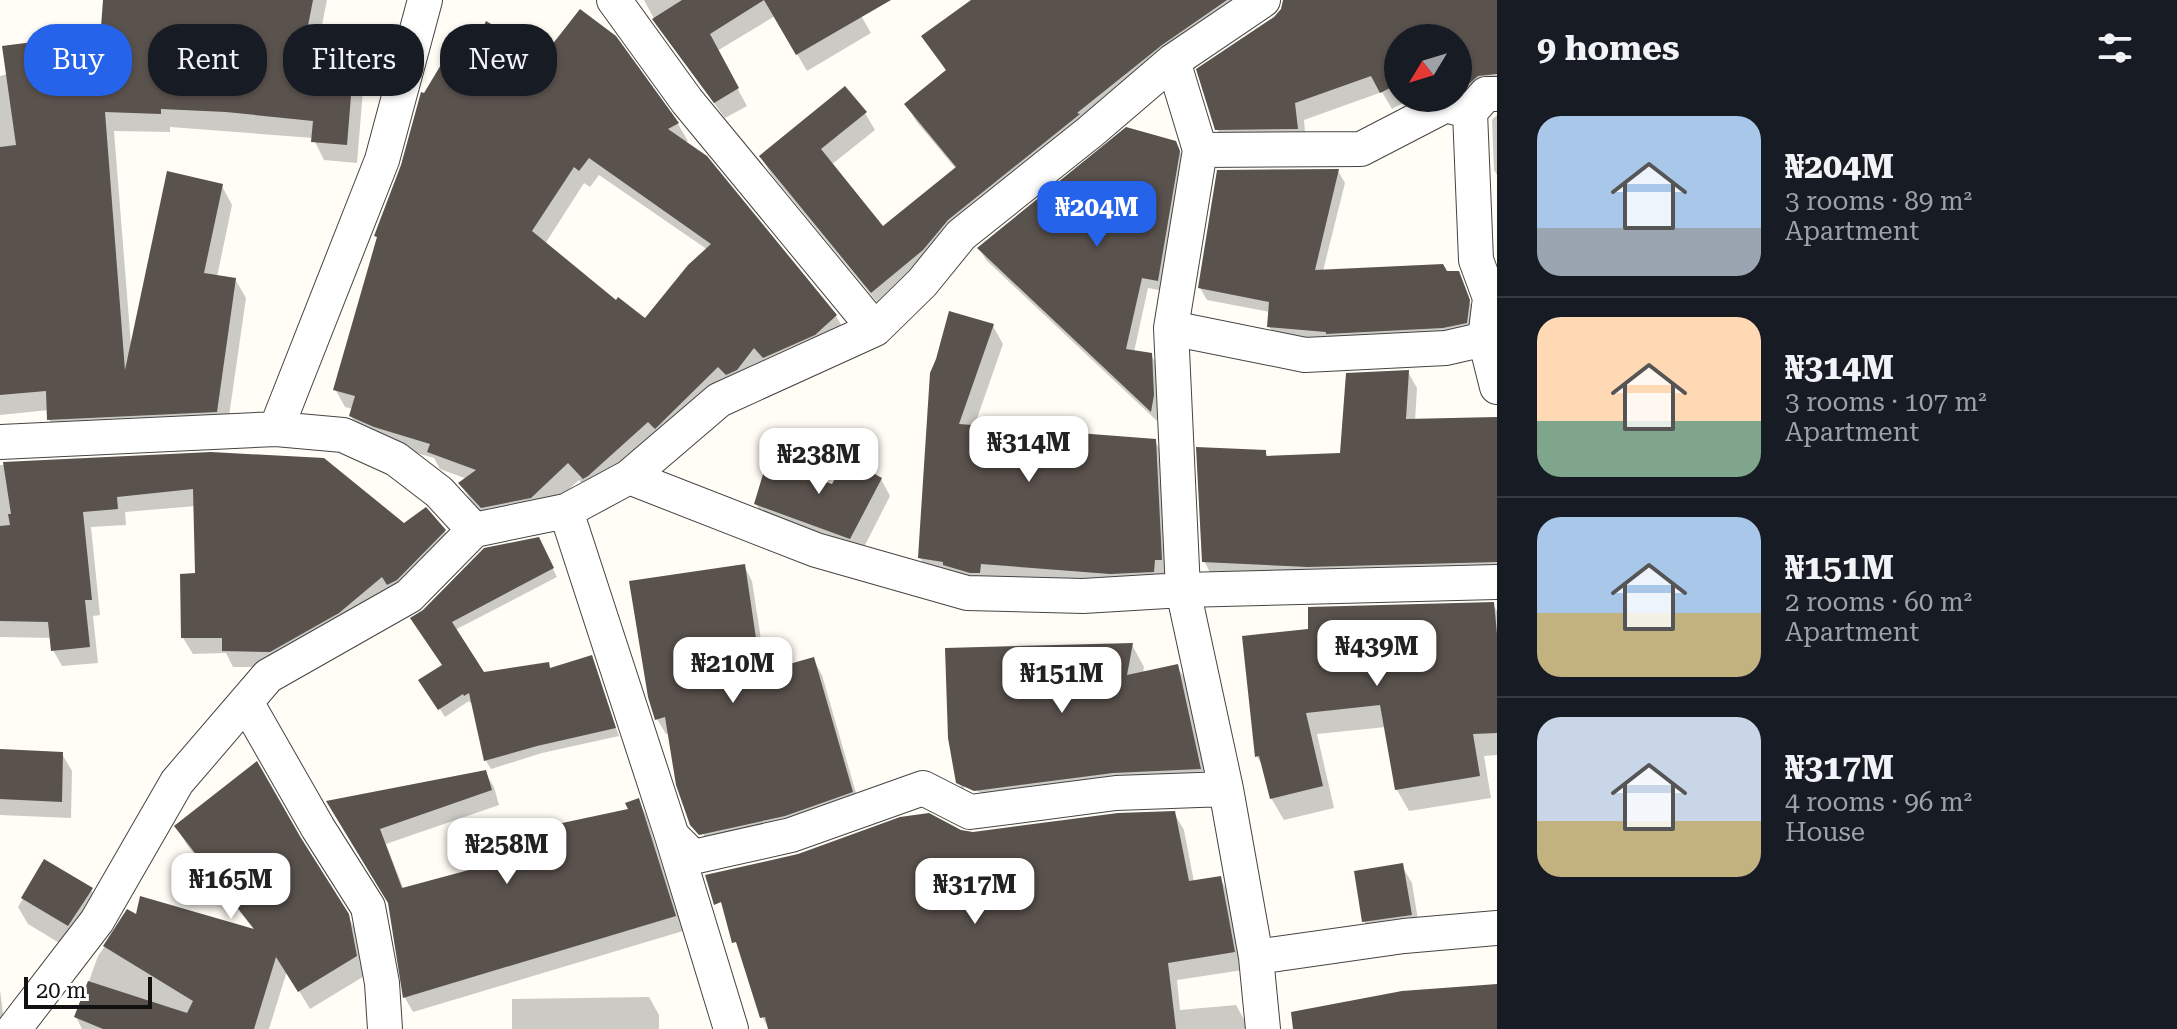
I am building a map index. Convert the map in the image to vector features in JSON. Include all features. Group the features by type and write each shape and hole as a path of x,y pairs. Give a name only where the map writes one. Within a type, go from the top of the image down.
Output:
{"street":[{"path":"276,429 382,160 425,0"},
{"path":"614,0 687,101 875,329"},
{"path":"14,1029 97,921 177,782 268,676 409,596 474,530 566,511 629,477 719,400 875,329 922,283 961,235 1173,61 1263,0"},
{"path":"1173,61 1200,150 1171,328 1183,590 1226,789 1256,957 1263,1029"},
{"path":"1200,150 1361,149 1446,105 1483,103 1476,260 1490,298 1485,339 1497,387"},
{"path":"1171,328 1305,355 1446,348 1485,339"},
{"path":"0,442 276,429 343,435 396,459 439,492 474,530"},
{"path":"629,477 816,550 967,593 1083,596 1183,590 1497,582"},
{"path":"566,511 731,1029"},
{"path":"246,702 318,828 368,907 382,983 385,1029"},
{"path":"672,836 693,857 791,835 923,788 970,812 1116,793 1226,789"},
{"path":"1256,957 1404,936 1497,928"}],"building":[{"path":"103,0 313,0 308,24 283,24 283,96 351,96 347,145 311,142 313,121 161,109 161,114 105,112 125,370 167,171 223,184 204,273 236,278 217,412 47,420 46,391 0,395 0,147 16,145 2,46 24,43 24,96 132,96 132,24 101,24"},
{"path":"682,0 764,0 710,34 739,88 714,103 652,19"},
{"path":"764,0 891,0 796,55"},
{"path":"971,0 1227,0 1162,45 1077,113 1080,114 948,220 923,250 871,293 759,156 845,86 867,112 821,149 883,226 956,167 904,104 946,70 921,36"},
{"path":"1283,0 1497,0 1497,74 1478,76 1472,81 1472,24 1384,24 1384,91 1380,93 1371,76 1295,103 1298,129 1215,130 1196,69 1274,17 1281,9"},
{"path":"580,9 616,36 679,123 668,129 707,156 837,315 815,335 763,358 754,348 737,370 726,375 718,367 655,429 648,422 583,479 568,463 531,498 481,508 458,483 476,470 427,452 430,444 349,416 355,396 333,390 377,237 374,236 401,165 420,96 424,96 440,66 440,96 557,96 557,38","holes":["589,158 711,244 688,265 645,318 618,297 616,300 532,231 574,167 579,171"]},
{"path":"1126,127 1176,141 1180,151 1158,281 1142,278 1126,349 1152,353 1154,395 1151,412 977,248"},
{"path":"1339,169 1315,270 1443,264 1447,271 1459,271 1470,300 1467,323 1443,328 1326,334 1267,327 1269,302 1198,288 1217,170"},
{"path":"949,311 994,324 959,424 1156,439 1162,560 1155,560 1154,572 1110,574 981,564 980,573 970,573 943,565 943,562 918,558 930,373"},
{"path":"1409,370 1406,419 1497,417 1497,562 1308,567 1202,562 1196,447 1266,450 1266,456 1340,453 1346,373"},
{"path":"211,452 324,458 404,523 426,507 446,530 397,580 387,585 382,577 339,613 270,652 222,651 222,638 181,638 180,574 195,573 193,489 117,497 118,509 83,512 92,600 85,600 90,647 51,651 48,622 0,621 0,526 10,525 8,514 11,514 3,462"},
{"path":"846,458 882,478 850,539 754,504 767,461 832,484"},
{"path":"539,537 554,568 452,622 484,672 549,662 550,668 592,655 616,728 484,761 469,693 438,710 418,680 442,665 410,618 423,610 484,548"},
{"path":"745,564 761,672 814,657 853,792 785,816 699,835 690,825 676,785 665,717 655,720 648,697 629,581"},
{"path":"1494,602 1497,733 1473,734 1480,776 1395,790 1380,705 1306,713 1323,786 1270,799 1259,756 1255,757 1242,636 1308,629 1308,607"},
{"path":"1133,643 1127,675 1178,664 1201,769 1113,773 974,791 956,783 948,738 945,648"},
{"path":"0,749 63,752 62,802 0,799"},
{"path":"257,761 349,914 357,956 298,992 276,957 254,1029 103,1029 74,1017 88,981 187,1013 193,1001 103,946 127,909 136,914 140,896 254,929 174,826"},
{"path":"486,770 492,790 380,829 402,888 495,863 491,838 628,809 625,803 639,798 676,916 403,998 388,903 326,801"},
{"path":"1175,811 1189,881 1221,876 1235,952 1168,963 1176,1029 768,1029 765,1017 760,1018 736,942 732,943 721,902 714,905 705,875 798,854 900,817 929,813 961,830 973,832 1118,813"},
{"path":"44,859 93,888 68,926 21,898"},
{"path":"1403,863 1412,915 1362,922 1354,871"},
{"path":"1497,984 1497,1029 1293,1029 1291,1012 1402,991"}]}
